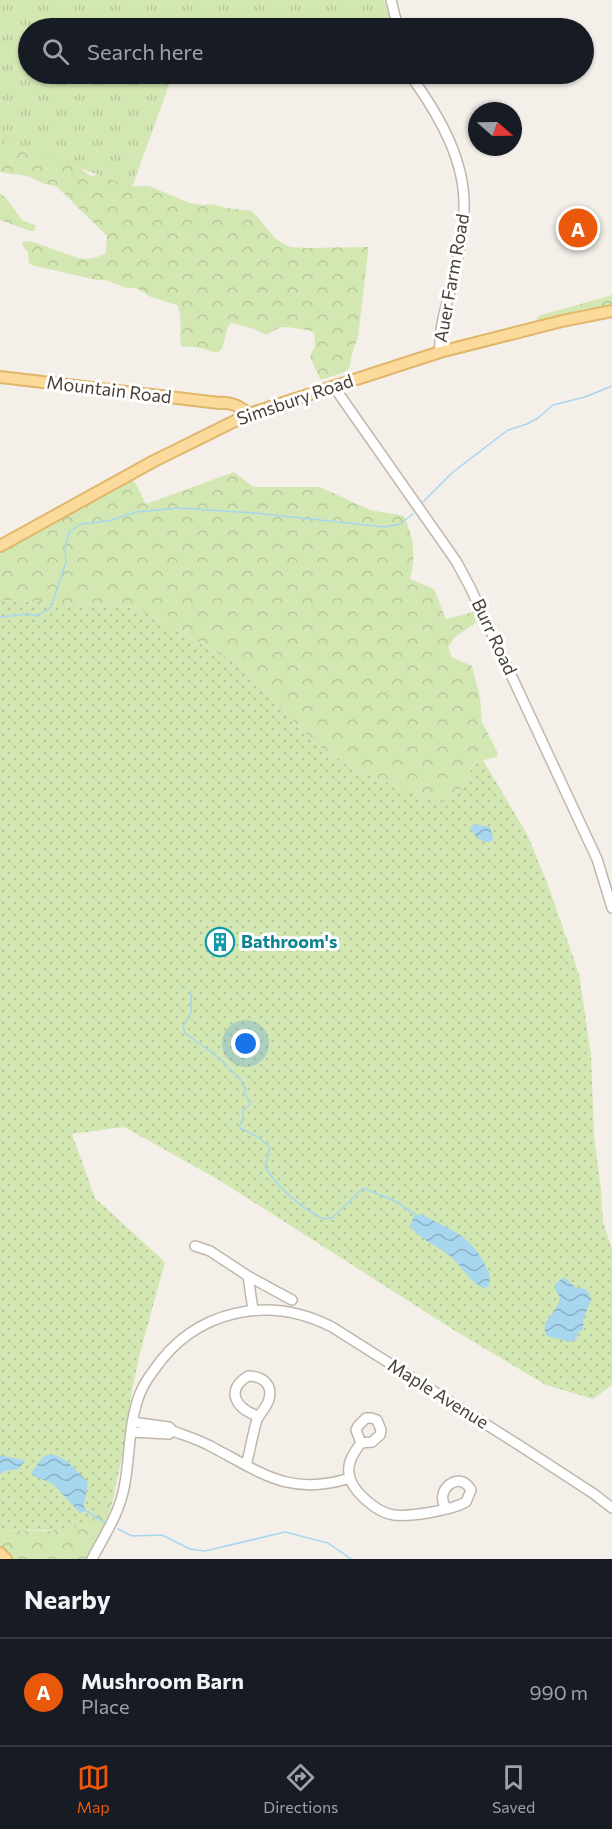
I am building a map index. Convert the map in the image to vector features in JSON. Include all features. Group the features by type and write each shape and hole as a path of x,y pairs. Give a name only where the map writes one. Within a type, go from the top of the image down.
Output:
{"main road":[{"name":"Simsbury Road","path":"0,546 154,461 249,414 440,352 562,321 612,311"},
{"name":"Mountain Road","path":"0,377 219,403 230,402 249,414"},
{"path":"219,403 238,419"},
{"path":"0,1553 6,1559"}],"street":[{"path":"391,0 396,18"},
{"name":"Auer Farm Road","path":"416,84 437,117 452,148 463,193 464,210 459,250 440,335 440,352"},
{"name":"Burr Road","path":"334,387 456,561 470,587 597,859 612,908"},
{"path":"195,1246 210,1251 248,1276 292,1300"},
{"path":"248,1276 253,1310"},
{"name":"Maple Avenue","path":"92,1559 118,1510 124,1491 137,1401 148,1377 163,1356 193,1330 223,1316 253,1310 278,1310 316,1318 525,1449 612,1508"},
{"path":"246,1465 258,1416 269,1399 270,1391 261,1377 248,1376 237,1386 234,1393 236,1401 247,1411 258,1416"},
{"path":"132,1427 170,1426 173,1431 208,1445 279,1481 298,1486 330,1483 350,1478"},
{"path":"361,1443 350,1462 348,1472 354,1486 368,1502 394,1515 447,1509"}],"green space":[{"path":"0,0 384,0 390,18 18,18 18,84 169,84 132,187 0,139"},
{"path":"0,129 76,165 89,175 104,172 132,186 149,186 190,203 212,204 252,211 276,239 290,247 368,247 358,337 348,370 320,379 310,356 315,345 314,333 289,327 279,328 267,335 231,323 220,351 213,352 202,348 181,346 180,315 177,305 151,297 136,288 127,288 105,280 31,265 28,252 22,245 23,242 30,241 78,258 89,259 106,253 107,236 56,186 44,184 27,176 0,172"},
{"path":"0,193 22,220 36,226 34,231 0,220"},
{"path":"612,294 612,306 537,321 541,315"},
{"path":"234,472 253,487 320,487 370,510 404,516 413,547 410,579 434,589 446,619 481,610 485,617 455,637 448,647 452,657 472,666 480,697 482,722 497,751 497,757 475,762 461,788 446,802 416,794 355,769 316,744 238,664 134,607 0,600 0,553 132,477 146,504"},
{"path":"0,600 134,607 238,664 316,744 355,769 416,794 446,802 461,788 475,762 483,760 527,834 548,885 579,974 591,1055 594,1135 603,1222 612,1249 612,1385 593,1399 546,1385 457,1332 219,1180 124,1127 72,1134 95,1198 165,1262 139,1357 131,1396 128,1430 116,1485 100,1515 77,1527 61,1530 0,1530"},
{"path":"116,1485 105,1524 88,1559 10,1559 0,1551 0,1530 49,1531 77,1527 99,1515"}],"water":[{"path":"473,824 490,827 492,841 485,842 477,837 470,829"},
{"path":"422,1214 457,1233 472,1245 489,1274 489,1285 485,1289 474,1282 450,1256 414,1231 410,1226 414,1216"},
{"path":"564,1277 575,1287 585,1289 591,1301 584,1317 583,1330 579,1331 576,1340 567,1342 551,1338 546,1335 545,1329 547,1321 559,1303 555,1284"},
{"path":"0,1455 25,1461 18,1469 0,1474"},
{"path":"46,1455 56,1455 68,1462 88,1482 85,1511 80,1513 53,1484 32,1475"}],"waterway":[{"path":"423,502 453,472 508,430 538,418 553,405 585,397 612,386"},
{"path":"0,617 29,614 38,616 51,607 66,562 65,549 69,532 81,524 108,521 136,512 178,508 255,513 385,527 400,524 413,514"},
{"path":"191,991 191,1013 183,1027 185,1033 218,1057 242,1081 251,1104 243,1110 243,1120 239,1126 270,1147 265,1167 284,1190 307,1210 324,1219 332,1218 363,1188 393,1200 416,1215"},
{"path":"85,1510 104,1522"},
{"path":"118,1529 132,1536 162,1535 190,1549 205,1551 285,1532 328,1543 351,1559"}],"place":[{"name":"Mushroom Barn","path":"578,228"},
{"name":"Bathroom's","path":"220,942"}]}
